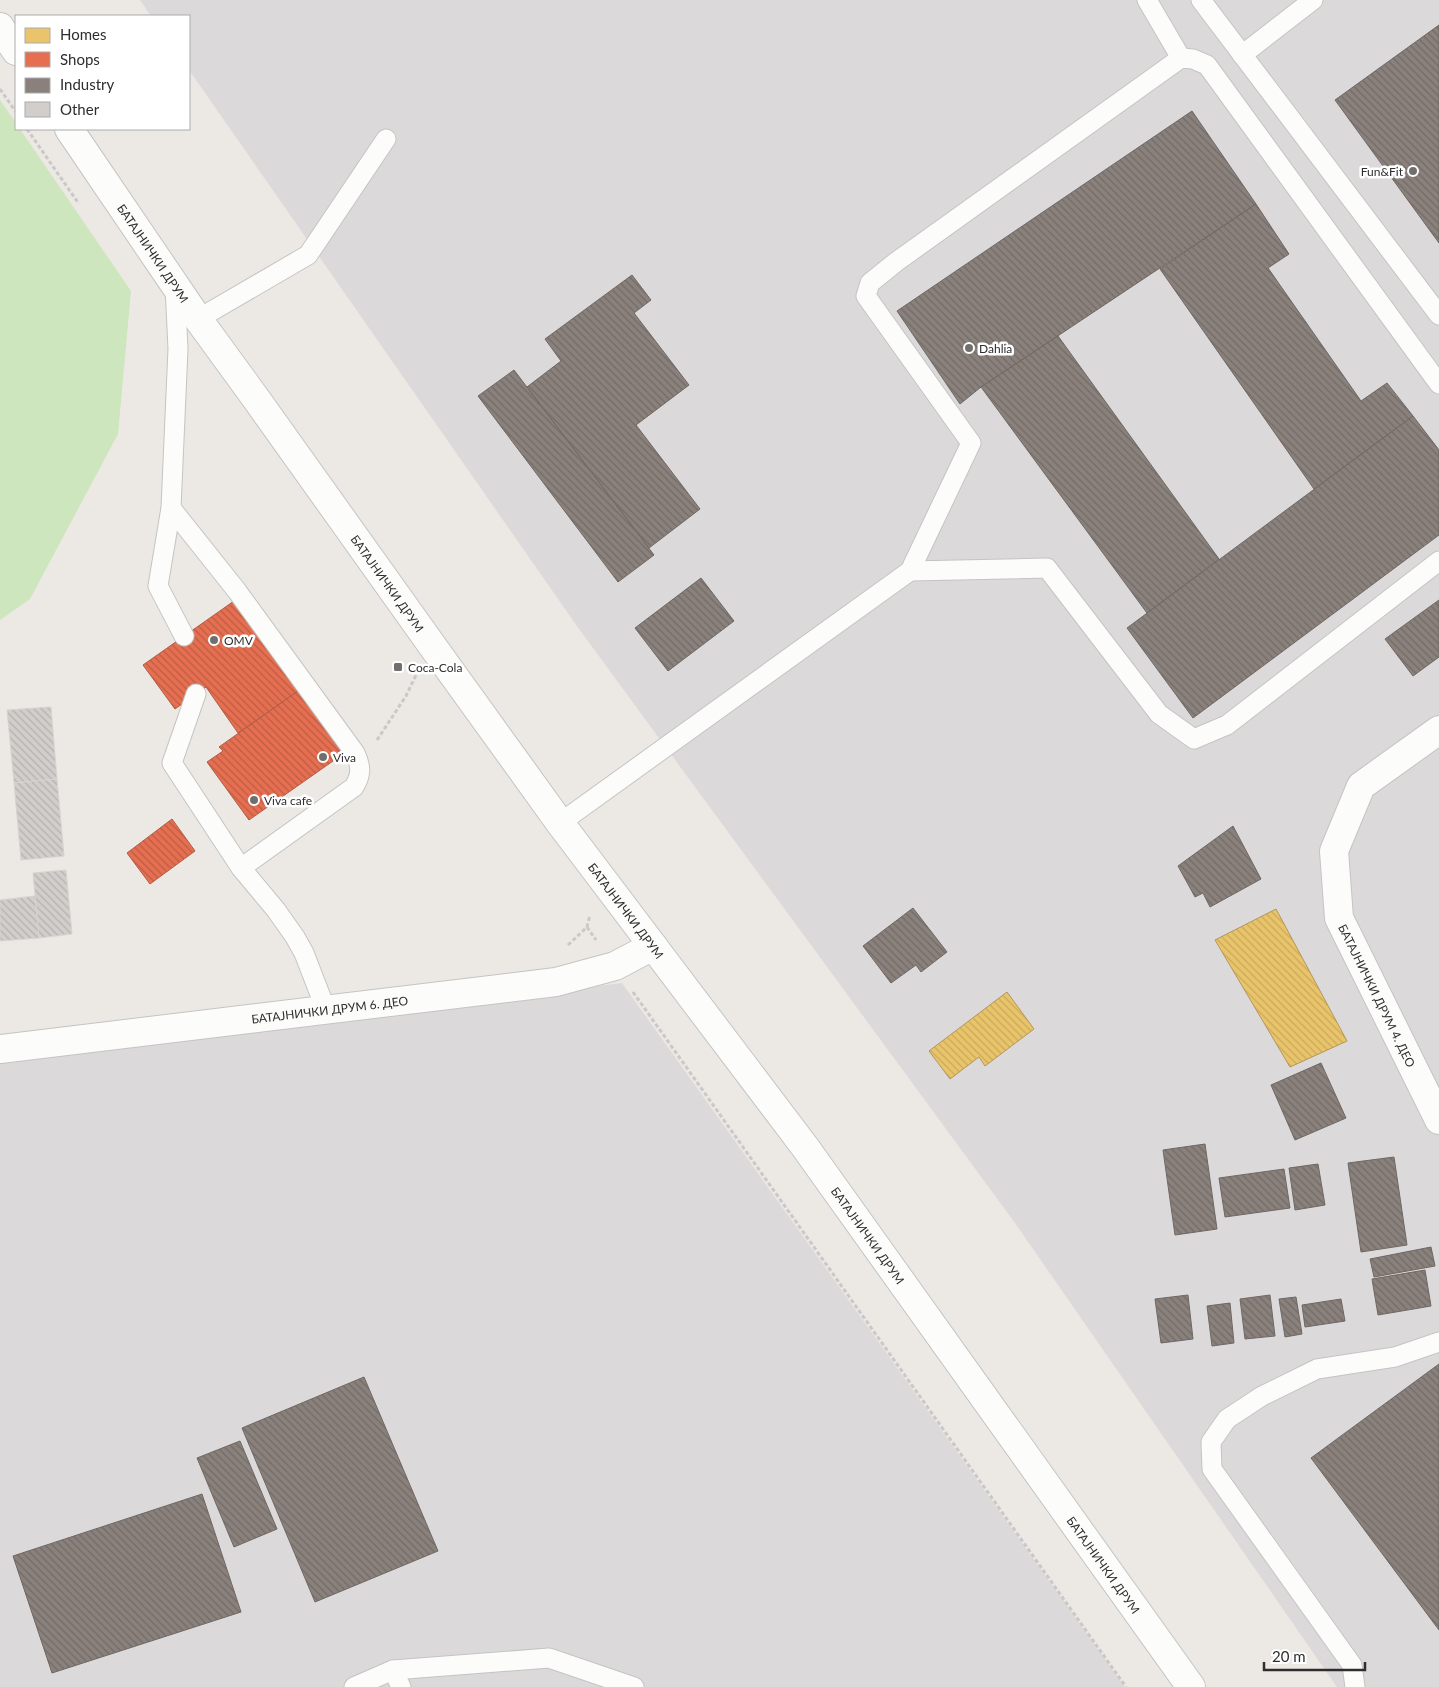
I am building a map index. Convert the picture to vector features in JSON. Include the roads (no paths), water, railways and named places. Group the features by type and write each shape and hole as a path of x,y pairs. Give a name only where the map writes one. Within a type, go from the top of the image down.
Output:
{"main road":[{"path":"0,27 15,50"},
{"name":"БАТАЈНИЧКИ ДРУМ","path":"70,130 198,319 431,644 560,823 806,1147 1191,1687"},
{"name":"БАТАЈНИЧКИ ДРУМ 4. ДЕО","path":"1439,730 1361,786 1334,851 1340,918 1439,1120"},
{"name":"БАТАЈНИЧКИ ДРУМ 6. ДЕО","path":"0,1049 556,982 615,966 653,946"}],"lane":[{"path":"1147,0 1181,58"},
{"path":"1201,0 1439,315"},
{"path":"1242,54 1313,0"},
{"path":"560,823 910,571 971,443 866,296 870,283 896,262 1181,58 1193,59 1207,65 1439,384"},
{"path":"198,319 308,255 386,139"},
{"path":"175,285 178,349 171,508 158,586 184,636"},
{"path":"171,508 237,590 355,753 361,766 360,778 354,787 241,868"},
{"path":"910,571 1047,568 1159,714 1194,738 1227,725 1439,561"},
{"path":"196,694 172,763 241,868 276,910 295,937 304,953 326,1010"},
{"path":"1355,1687 1352,1665 1212,1469 1211,1442 1227,1418 1262,1396 1317,1369 1395,1357 1439,1342"},
{"path":"354,1687 397,1678 549,1658 634,1687"}],"place":[{"name":"Fun&Fit","path":"1413,171"},
{"name":"Dahlia","path":"969,348"},
{"name":"OMV","path":"214,640"},
{"name":"Coca-Cola","path":"398,667"},
{"name":"Viva","path":"323,757"},
{"name":"Viva cafe","path":"254,800"}]}
